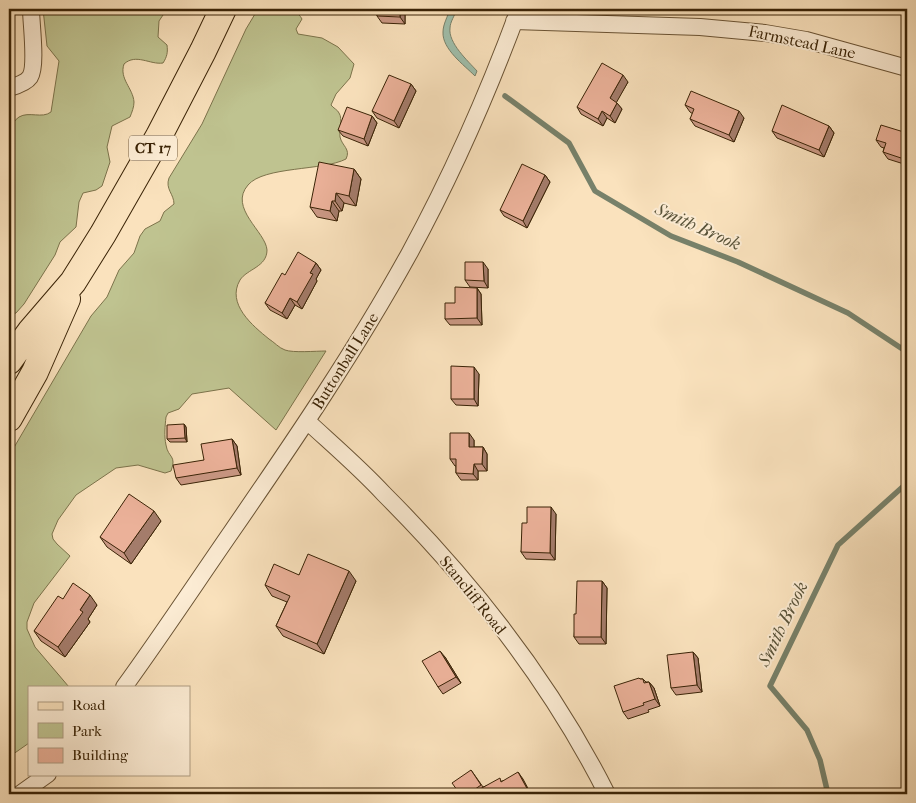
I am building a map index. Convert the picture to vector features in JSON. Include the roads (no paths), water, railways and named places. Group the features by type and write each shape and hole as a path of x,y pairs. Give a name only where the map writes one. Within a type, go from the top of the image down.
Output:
{"main road":[{"name":"CT 17","path":"9,418 49,343 74,282 160,136 223,9"},
{"name":"CT 17","path":"9,361 30,332 74,282"}],"street":[{"path":"9,88 21,84 30,77 33,60 31,9"},
{"name":"Farmstead Lane","path":"516,15 765,33 814,42 907,68"},
{"name":"Buttonball Lane","path":"125,686 307,421 356,344 409,254 456,161 486,92 516,15"},
{"name":"Stancliff Road","path":"307,421 404,514 480,600 548,693 575,736 607,794"},
{"path":"20,794 45,776"}],"waterway":[{"name":"Smith Brook","path":"505,96 569,143 595,191 671,236 738,262 848,313 907,352"},
{"name":"Smith Brook","path":"828,794 820,760 807,730 770,686 838,545 907,483"}]}
